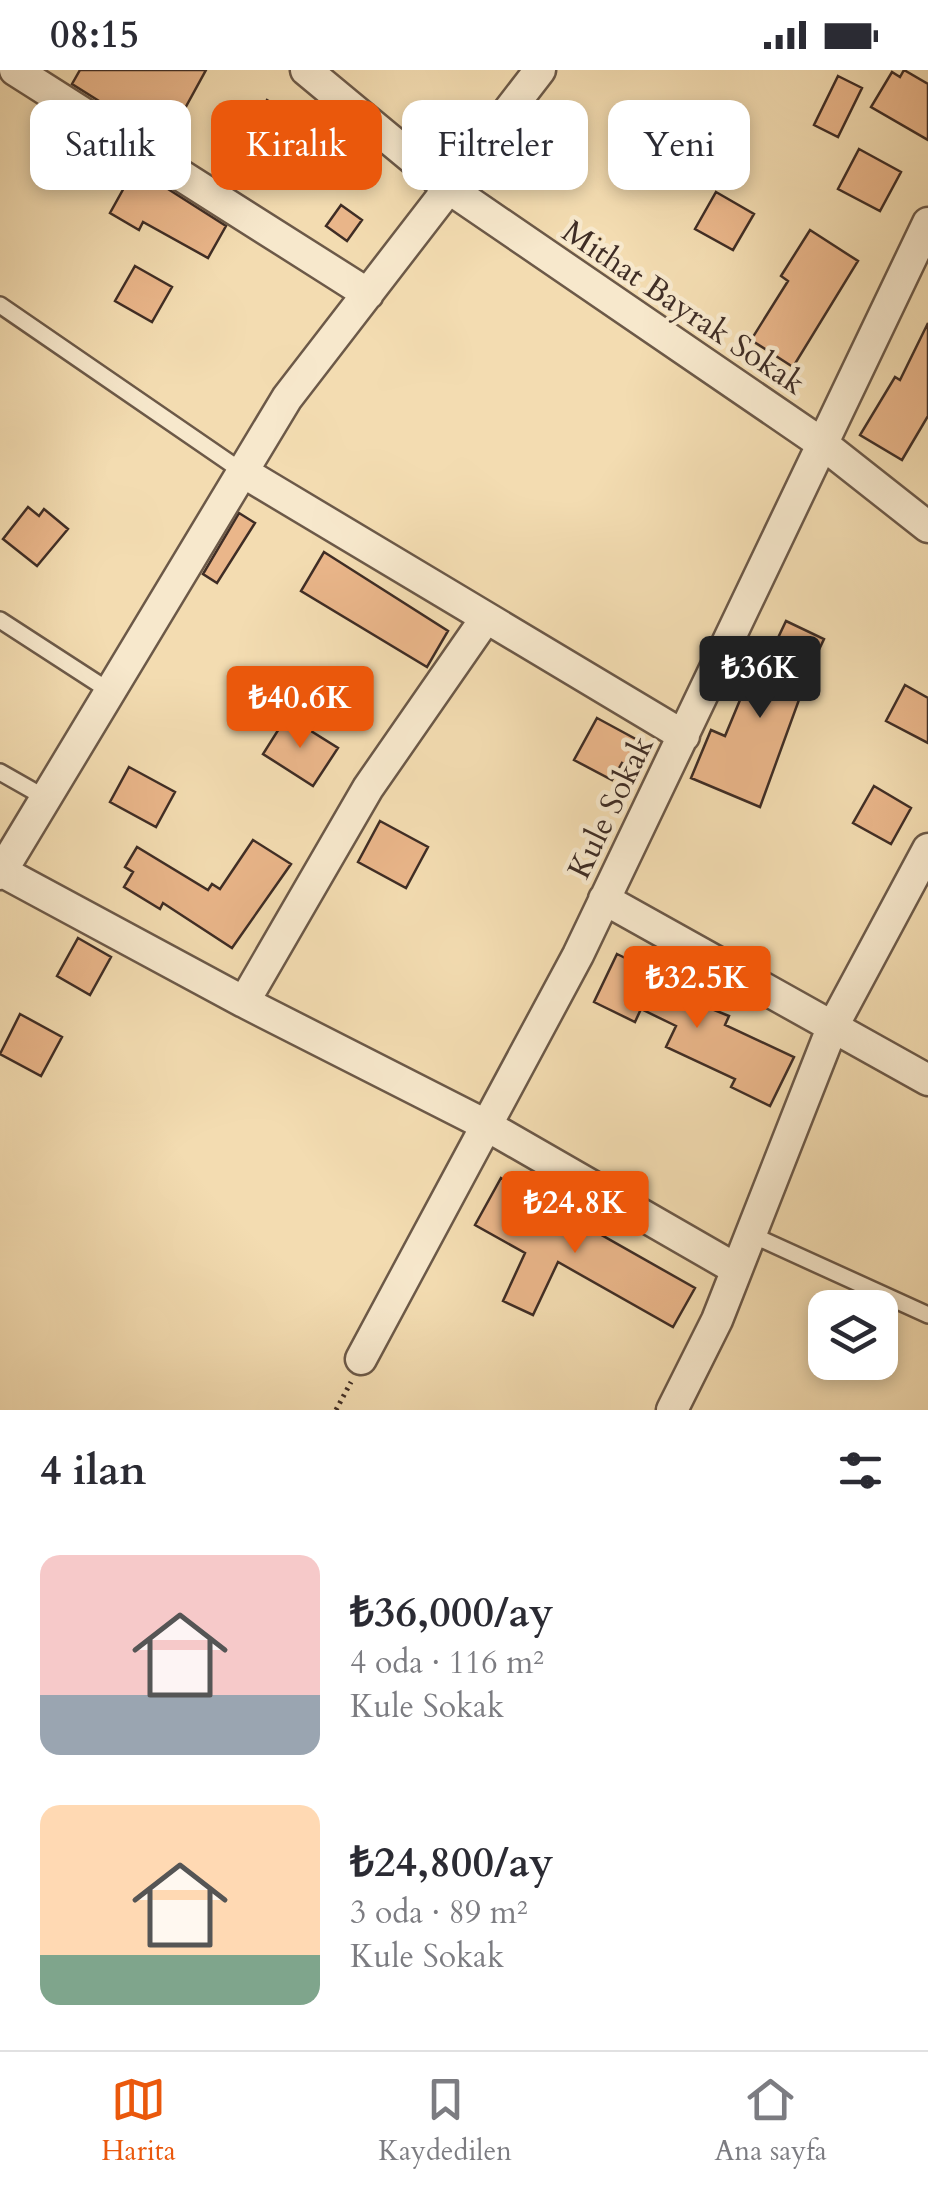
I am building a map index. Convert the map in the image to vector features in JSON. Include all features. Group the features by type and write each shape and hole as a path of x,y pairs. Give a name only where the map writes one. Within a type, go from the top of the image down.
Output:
{"street":[{"path":"15,70 368,294"},
{"name":"Mithat Bayrak Sokak","path":"306,70 344,83 402,142"},
{"path":"516,100 540,70"},
{"path":"445,190 287,398 1,872 484,1124 736,1269"},
{"name":"Mithat Bayrak Sokak","path":"451,190 824,445 928,527"},
{"name":"Kule Sokak","path":"362,1358 604,900 927,226"},
{"path":"243,472 684,736"},
{"path":"244,1002 368,788 486,618"},
{"path":"672,1410 717,1320 748,1233 832,1028 928,849"},
{"path":"604,900 928,1080"}],"lane":[{"path":"0,305 243,472"},
{"path":"0,620 110,692"},
{"path":"0,772 44,797"},
{"path":"748,1233 928,1314"}],"building":[{"path":"80,70 206,70 190,100 97,100 72,84"},
{"path":"904,70 928,84 928,140 871,107 892,72 900,77"},
{"path":"838,76 862,88 838,137 814,125"},
{"path":"859,149 901,172 880,211 838,189"},
{"path":"123,190 170,190 226,226 208,258 143,222 139,230 110,213"},
{"path":"716,192 754,214 733,250 695,229"},
{"path":"341,205 362,220 347,241 326,226"},
{"path":"810,230 858,261 793,367 751,340 788,281 781,276"},
{"path":"135,266 172,287 152,322 115,301"},
{"path":"928,323 928,416 902,460 860,435 895,377 900,380"},
{"path":"28,507 39,516 44,509 68,529 37,566 3,539"},
{"path":"239,513 255,523 217,583 203,574"},
{"path":"324,552 448,631 427,667 301,591"},
{"path":"786,621 824,639 797,696 800,697 760,807 691,778 711,730 725,736 750,676 758,680"},
{"path":"905,685 928,698 928,743 886,721"},
{"path":"287,716 338,748 313,786 263,754"},
{"path":"597,718 643,743 630,767 622,763 612,780 574,760"},
{"path":"129,767 175,792 156,827 110,802"},
{"path":"874,786 911,808 891,844 853,823"},
{"path":"380,821 428,847 406,888 358,862"},
{"path":"253,840 291,864 232,948 163,903 160,909 124,887 133,872 125,867 137,847 208,890 212,884 220,889"},
{"path":"78,938 111,957 90,995 57,976"},
{"path":"617,954 658,974 653,985 729,1016 725,1025 794,1057 770,1106 731,1087 735,1079 666,1047 676,1026 641,1009 635,1022 594,1002"},
{"path":"20,1014 62,1037 41,1076 0,1054"},
{"path":"501,1178 695,1288 673,1327 558,1262 533,1315 503,1301 525,1253 475,1225"}]}
